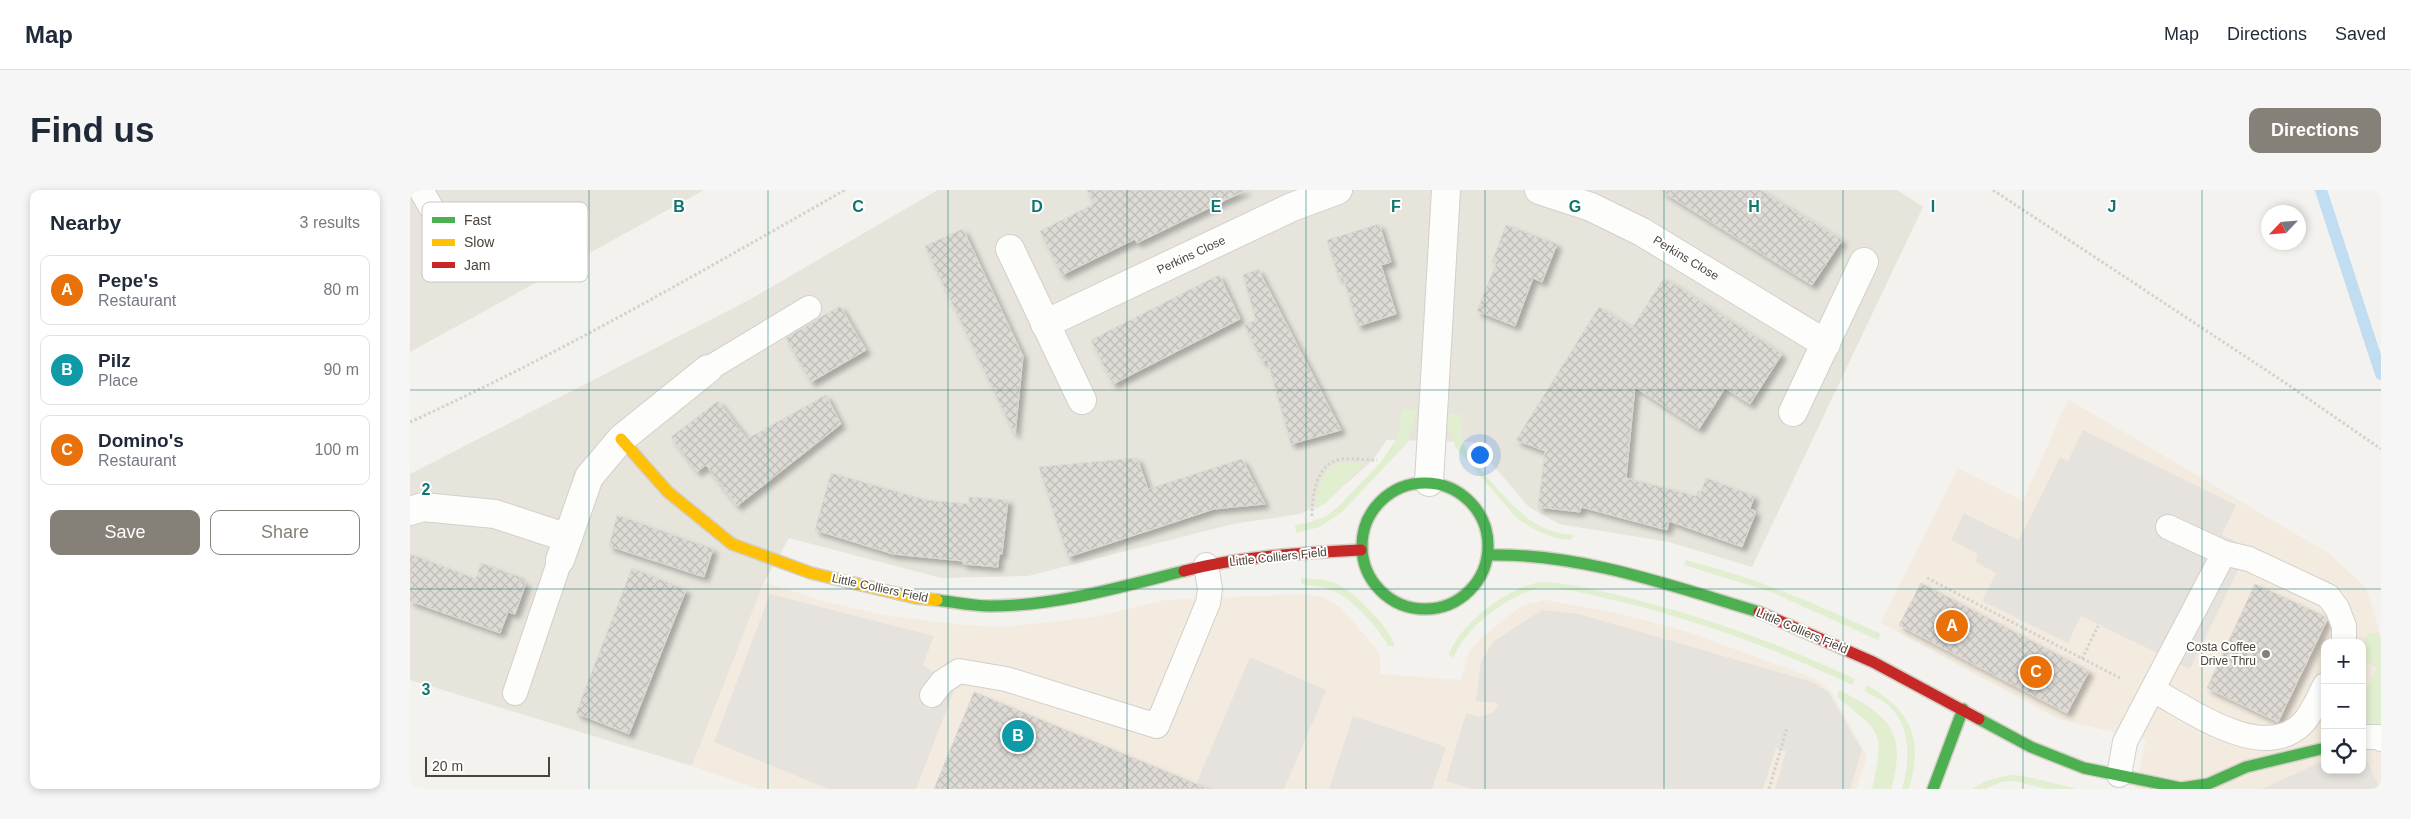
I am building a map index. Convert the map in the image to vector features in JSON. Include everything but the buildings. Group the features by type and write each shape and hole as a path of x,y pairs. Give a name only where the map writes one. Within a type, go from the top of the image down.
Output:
{"street":[{"name":"Perkins Close","path":"1046,324 1292,207 1338,190"},
{"path":"1429,482 1446,190"},
{"name":"Perkins Close","path":"1539,190 1591,207 1642,232 1826,344"},
{"path":"1010,248 1082,400"},
{"path":"1793,412 1864,262"},
{"path":"410,511 423,508 495,514 564,549 589,477 621,439 708,369"},
{"name":"Little Colliers Field","path":"621,439 668,492 732,544 811,573 916,598 989,606 1048,601 1099,592 1206,565 1285,554 1361,550"},
{"path":"1414,482 1429,482 1454,488 1470,500 1482,516 1486,528 1488,555 1482,574 1471,590 1455,602 1442,606 1416,609 1397,603 1381,591 1364,564 1361,550 1362,536 1368,517 1379,501 1395,489 1414,482"},
{"name":"Little Colliers Field","path":"1488,555 1526,554 1584,564 1645,578 1767,614 1829,640 1963,708 2031,747 2084,768 2181,789"},
{"path":"1933,789 1963,708"},
{"path":"2181,789 2209,786 2246,767 2321,749"}],"lane":[{"path":"420,190 427,202"},
{"path":"708,369 809,308"},
{"path":"2168,527 2224,554 2249,559 2328,596 2337,608 2344,626 2344,639"},
{"path":"515,693 564,549"},
{"path":"2119,775 2124,742 2224,554"},
{"path":"932,695 942,682 960,671 1006,678 1157,726 1208,603 1210,589 1206,565"},
{"path":"2153,690 2239,736 2263,740 2285,734 2301,725 2313,709 2321,693"},
{"path":"2366,737 2378,737 2381,739"}],"path":[{"path":"410,422 695,275 845,190"},
{"path":"1993,190 2284,382 2381,449"},
{"path":"1312,516 1312,503 1324,467 1341,459 1377,460"},
{"path":"1927,578 2120,679"},
{"path":"2082,659 2098,626"},
{"path":"1769,789 1787,728"}],"shaded area":[{"path":"410,190 704,190 588,254 588,202 422,202 422,282 537,282 410,352"},
{"path":"938,190 1897,190 1923,207 1752,567 1669,542 1559,524 1529,507 1473,442 1387,440 1373,460 1325,502 1300,514 1233,524 1028,576 941,578 789,538 764,582 692,766 410,680 410,474 749,300"},
{"path":"2068,399 2330,554 2366,588 2381,636 2381,789 2135,789 2146,740 2058,719 1881,623 1958,468 2023,501"},
{"path":"2083,430 2236,505 2222,535 2249,548 2190,669 2081,616 2068,643 1982,601 1996,573 1975,562 1978,554 1951,540 1964,513 2019,540 2060,457 2068,461"},
{"path":"764,582 827,602 888,616 965,625 1004,627 1094,617 1165,600 1303,594 1322,597 1340,607 1377,649 1381,662 1380,674 1461,680 1469,651 1481,638 1521,606 1546,600 1616,613 1685,631 1816,679 1831,691 1867,756 1856,789 758,789 692,766"},
{"path":"770,594 934,636 923,665 955,688 916,789 828,789 714,742"},
{"path":"1542,610 1579,614 1813,682 1829,693 1862,750 1850,789 1775,789 1786,751 1776,748 1763,789 1472,789 1446,781 1466,713 1479,717 1492,713 1497,707 1497,703 1476,701 1481,661 1494,641"},
{"path":"1250,657 1326,690 1321,703 1284,789 1194,789"},
{"path":"1353,716 1446,747 1432,789 1329,789"},
{"path":"2366,759 2380,789 2262,789 2321,762 2321,774 2366,774"}],"green space":[{"path":"1402,410 1417,410 1407,443 1342,512 1320,527 1296,533 1295,525 1308,523 1326,516 1337,508 1380,463 1398,437"},
{"path":"1447,413 1461,414 1462,437 1468,452 1514,506 1523,515 1540,526 1556,532 1574,535 1571,540 1541,533 1515,516 1456,448 1448,427"},
{"path":"1340,462 1365,463 1326,503 1315,509 1317,495 1324,475"},
{"path":"1686,560 1785,592 1881,634 1878,640 1771,592 1684,565"},
{"path":"1301,578 1318,579 1343,587 1361,601 1379,620 1392,638 1395,646 1388,646 1379,632 1350,601 1336,592 1319,586 1301,584"},
{"path":"1543,582 1597,590 1716,623 1772,643 1855,679 1852,685 1766,648 1708,627 1590,594 1552,588 1531,590 1504,603 1467,635 1454,658 1449,655 1463,631 1487,608 1516,590"},
{"path":"2378,632 2381,642 2381,724 2366,723 2366,689 2377,668 2366,661 2365,639 2367,635"},
{"path":"1867,685 1894,705 1904,716 1910,728 1914,741 1915,755 1909,789 1902,789 1907,767 1907,745 1901,723 1888,705 1864,691"},
{"path":"1839,690 1870,708 1890,727 1895,739 1897,753 1896,769 1891,789 1872,789 1879,744 1876,735 1863,719 1837,697"},
{"path":"2009,775 2024,776 2078,789 2047,789 2014,781 2001,782 1985,789 1972,789 1986,781"}],"waterway":[{"path":"2321,190 2381,374"}],"traffic: fast":[{"path":"1425,483 1449,487 1470,501 1484,522 1488,546 1484,570 1470,591 1449,605 1425,609 1401,605 1380,591 1366,570 1362,546 1366,522 1380,501 1401,487 1425,483"},
{"path":"1489,555 1558,559 1592,565 1660,582 1759,612"},
{"path":"937,600 983,606 1039,603 1088,594 1184,571"},
{"path":"1933,789 1963,709"},
{"path":"1979,719 2031,747 2084,768 2181,788 2208,784 2246,767 2321,749"}],"traffic: slow":[{"path":"621,439 668,492 732,544 811,573 916,598 937,600"}],"traffic: jam":[{"path":"1184,571 1250,559 1361,550"},
{"path":"1759,612 1873,662 1979,719"}],"place":[{"name":"Pepe's","path":"1952,626"},
{"name":"Costa Coffee Drive Thru","path":"2266,654"},
{"name":"Domino's","path":"2036,672"},
{"name":"Pilz","path":"1018,736"}]}
